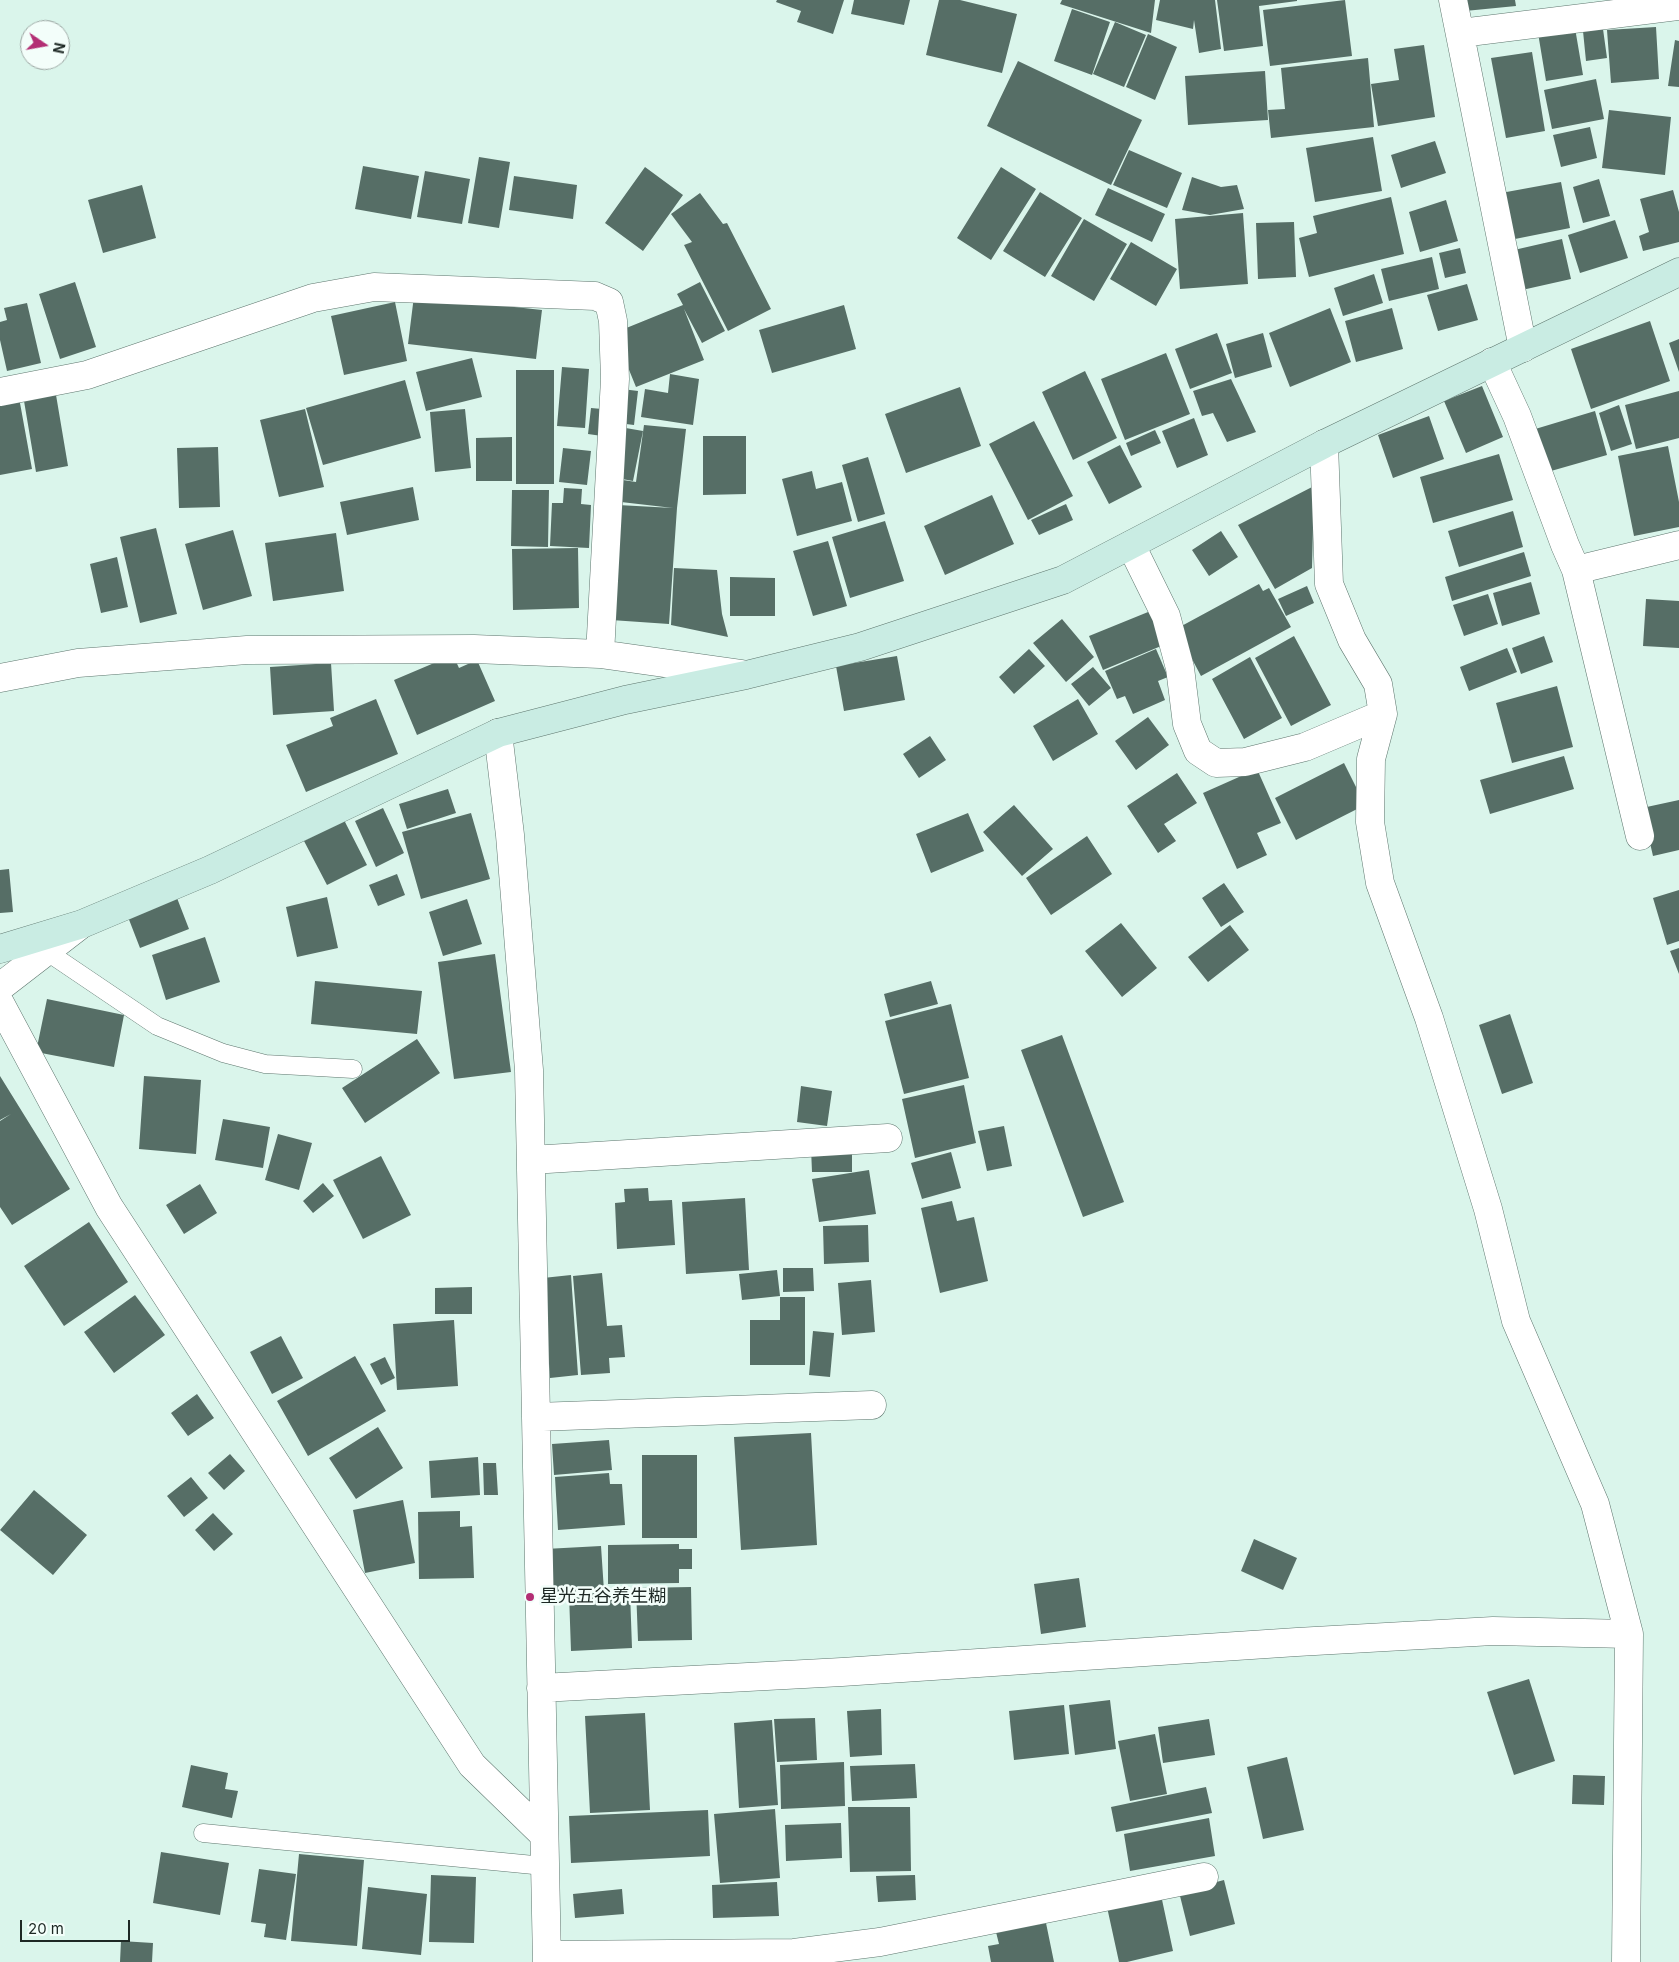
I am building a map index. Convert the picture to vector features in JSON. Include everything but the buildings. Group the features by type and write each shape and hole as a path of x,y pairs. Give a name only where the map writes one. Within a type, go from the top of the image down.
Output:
{"street":[{"path":"1453,0 1523,348"},
{"path":"1460,33 1679,6"},
{"path":"0,949 82,924 210,870 498,734 626,700 746,675 860,647 1063,580 1324,444 1679,272"},
{"path":"0,392 87,375 312,298 374,287 595,296 609,302 614,321 615,379 600,654"},
{"path":"1492,362 1517,416 1576,570 1640,836"},
{"path":"1324,444 1329,584 1352,640 1378,684 1383,714 1371,759 1370,822 1380,883 1429,1018 1488,1209 1516,1321 1595,1504 1628,1634 1626,1962"},
{"path":"1131,545 1166,616 1180,668 1187,724 1198,752 1216,763 1245,762 1305,747 1383,714"},
{"path":"1576,570 1679,545"},
{"path":"0,678 78,663 246,650 474,649 600,654 746,675"},
{"path":"498,734 510,835 529,1070 547,1958 803,1951 880,1942 1204,1877"},
{"path":"0,987 82,924"},
{"path":"0,1003 109,1207 472,1765 544,1834"},
{"path":"531,1160 888,1138"},
{"path":"536,1417 872,1405"},
{"path":"541,1688 842,1672 1297,1642 1493,1632 1628,1634"}],"lane":[{"path":"46,951 157,1026 223,1053 265,1064 353,1069"},
{"path":"203,1833 544,1866"}],"place":[{"name":"星光五谷养生糊","path":"530,1597"}]}
